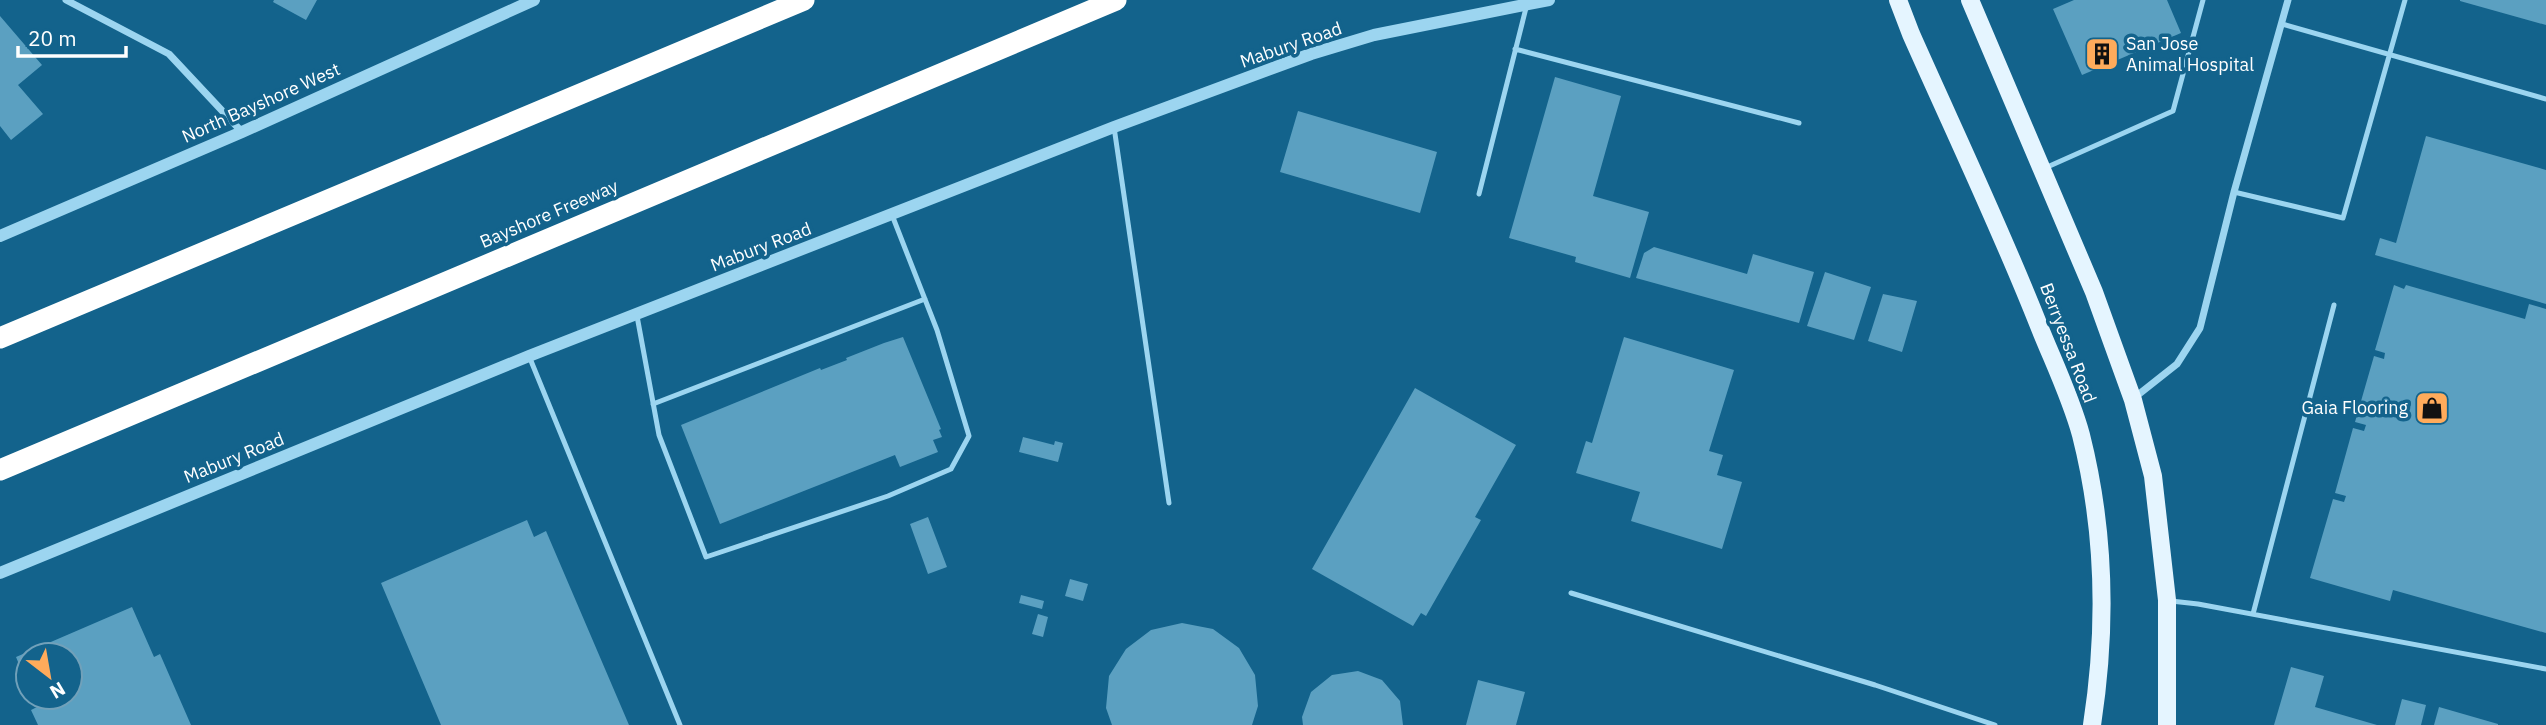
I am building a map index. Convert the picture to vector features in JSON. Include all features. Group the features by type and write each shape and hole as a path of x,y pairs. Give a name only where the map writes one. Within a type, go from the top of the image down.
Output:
{"highway":[{"path":"0,338 804,0"},
{"name":"Bayshore Freeway","path":"0,470 1116,0"}],"main road":[{"name":"Berryessa Road","path":"1898,0 2022,284 2080,433 2094,505 2102,579 2101,648 2092,725"},
{"path":"1976,5 2094,292 2133,400 2153,476 2167,600 2167,725"}],"street":[{"path":"66,0 169,54 242,132"},
{"name":"North Bayshore West","path":"0,236 242,132 534,0"},
{"name":"Mabury Road","path":"0,573 529,356 1114,127 1311,54 1374,35 1549,0"},
{"path":"2133,400 2177,364 2200,328 2234,192 2288,0"}],"lane":[{"path":"2042,169 2173,111 2203,0"},
{"path":"2234,192 2343,218 2405,0"},
{"path":"1479,194 1527,4"},
{"path":"2282,24 2546,99"},
{"path":"1515,49 1799,123"},
{"path":"1114,127 1169,503"},
{"path":"637,314 659,435 706,557 888,496 951,469 969,436 937,330 892,215"},
{"path":"653,404 925,299"},
{"path":"2253,614 2334,305"},
{"path":"529,356 680,725"},
{"path":"1571,593 1875,685 1995,725"},
{"path":"2167,600 2546,669"}],"building":[{"path":"317,0 306,20 273,2"},
{"name":"San Jose Animal Hospital","path":"2074,0 2167,0 2181,33 2082,75 2053,9"},
{"path":"2546,0 2546,25 2460,1"},
{"path":"0,16 42,65 18,85 43,114 11,140 0,126"},
{"path":"1555,77 1621,96 1593,196 1649,212 1630,278 1575,262 1576,257 1509,238"},
{"path":"1298,111 1437,152 1420,213 1280,172"},
{"path":"2426,136 2546,170 2546,304 2375,255 2380,238 2396,243"},
{"path":"1654,247 1747,274 1753,254 1814,272 1799,323 1636,278 1644,253"},
{"path":"1825,272 1871,287 1854,340 1807,326"},
{"path":"2394,285 2404,289 2406,285 2525,319 2529,304 2546,309 2546,633 2393,590 2390,601 2310,578 2333,499 2344,502 2346,496 2335,493 2353,428 2364,431 2366,425 2355,422 2374,356 2384,359 2385,353 2375,350"},
{"path":"1883,294 1917,301 1902,352 1868,341"},
{"path":"903,337 941,429 939,430 942,437 933,440 938,452 900,467 895,455 720,524 681,425"},
{"path":"1624,337 1734,370 1709,451 1723,455 1717,475 1742,482 1722,549 1631,521 1640,492 1576,473 1586,441 1592,443"},
{"path":"1415,388 1516,445 1475,517 1481,520 1426,616 1421,613 1413,626 1312,569"},
{"path":"1023,437 1054,445 1055,441 1063,443 1058,462 1019,452"},
{"path":"928,517 947,567 928,574 910,524"},
{"path":"527,520 534,537 546,531 629,725 441,725 381,583"},
{"path":"1070,579 1088,584 1083,601 1065,596"},
{"path":"1021,595 1044,601 1042,609 1019,603"},
{"path":"132,607 154,657 160,654 191,725 38,725 31,711 84,711 84,641 53,641"},
{"path":"1038,614 1048,617 1043,637 1032,634"},
{"path":"1182,623 1213,629 1239,648 1255,675 1258,706 1252,725 1112,725 1106,708 1109,676 1126,649 1151,630"},
{"path":"2291,667 2324,676 2315,707 2377,725 2274,725"},
{"path":"1358,671 1382,680 1400,701 1403,725 1303,725 1302,717 1311,692 1332,675"},
{"path":"1478,680 1525,692 1516,725 1466,725"},
{"path":"2402,699 2426,705 2421,725 2395,725"},
{"path":"2439,707 2498,724 2498,725 2434,725"}],"place":[{"name":"San Jose Animal Hospital","path":"2102,54"},
{"name":"Gaia Flooring","path":"2432,408"}]}
